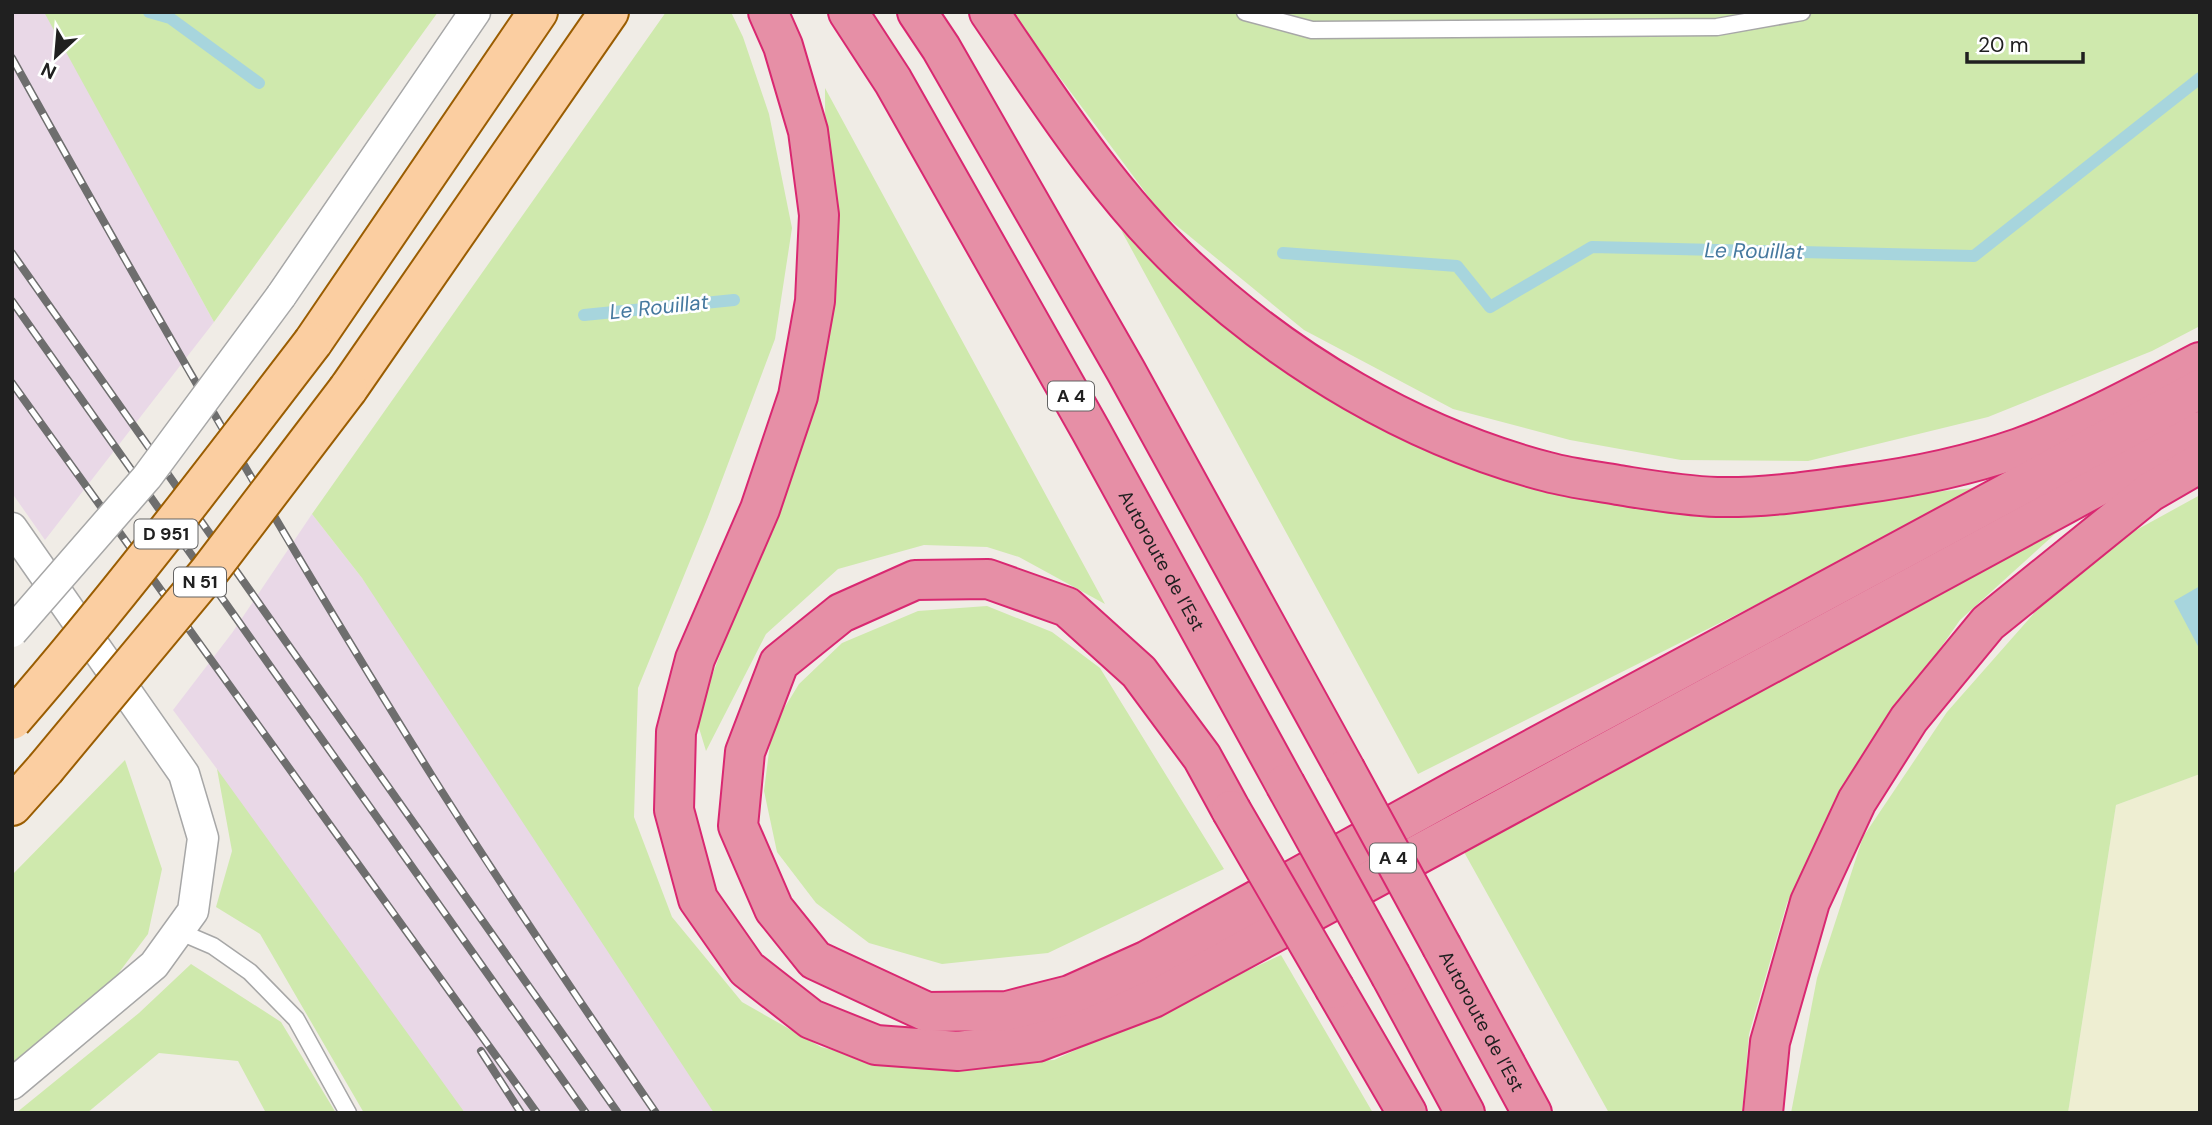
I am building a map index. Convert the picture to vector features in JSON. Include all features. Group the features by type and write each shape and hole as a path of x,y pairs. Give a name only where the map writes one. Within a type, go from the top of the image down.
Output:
{"highway":[{"path":"768,12 783,46 808,131 819,215 815,301 798,396 786,434 760,509 695,659 676,732 674,810 698,899 747,969 811,1019 876,1045 958,1051 1037,1042 1153,998 2200,430"},
{"name":"Autoroute de l’Est","path":"848,12 894,81 1091,431 1465,1113"},
{"name":"Autoroute de l’Est","path":"917,12 941,48 1119,359 1532,1113"},
{"path":"989,12 1079,144 1128,204 1185,265 1261,331 1367,400 1458,443 1549,473 1644,489 1718,497 1811,491 1924,475 2020,448 2123,402 2200,362"},
{"path":"1407,1113 1335,989 1231,810 1202,757 1139,671 1067,607 988,579 915,580 841,612 779,663 745,752 738,826 774,909 815,960 927,1012 1007,1011 1070,995 1148,960 1470,782 2200,390"},
{"path":"1763,1113 1770,1042 1810,902 1857,801 1909,719 1988,623 2150,492 2200,463"}],"main road":[{"name":"D 951","path":"12,720 179,518 313,342 538,12"},
{"name":"N 51","path":"12,806 208,573 348,389 609,12"}],"street":[{"path":"12,632 147,477 281,296 475,12"},
{"path":"12,528 184,774 203,838 193,911 154,965 12,1084"}],"lane":[{"path":"1245,12 1312,30 1717,27 1802,12"},
{"path":"178,931 213,946 250,972 296,1019 348,1113"}],"shaded area":[{"path":"12,12 160,12 169,240 214,322 45,540 12,493"},
{"path":"312,514 362,578 748,1113 364,1113 217,769 173,710 232,633"}],"green space":[{"path":"44,12 438,12 214,322"},
{"path":"666,12 731,12 743,37 769,114 792,228 775,339 708,517 638,688 634,817 672,917 742,1002 821,1047 906,1068 1054,1060 1281,955 1373,1113 714,1113 362,578 312,514"},
{"path":"1011,12 2200,12 2200,326 2152,351 1988,417 1808,461 1681,460 1570,440 1453,409 1304,330 1160,212"},
{"path":"825,88 1105,604 1019,557 987,547 924,545 838,569 766,634 706,751 696,718 787,478 826,356"},
{"path":"1121,230 1229,329 1334,403 1466,462 1817,504 1993,486 1418,774"},
{"path":"2200,495 2200,774 2116,805 2068,1113 1791,1113 1817,978 1863,837 1947,712 2080,561"},
{"path":"2067,523 1960,620 1854,772 1787,903 1749,1034 1742,1113 1609,1113 1464,852"},
{"path":"987,606 1052,632 1100,668 1224,869 1048,953 942,964 869,943 816,903 777,852 764,791 772,728 799,684 842,643 918,611"},
{"path":"125,760 162,869 148,934 99,999 12,1069 12,875"},
{"path":"217,769 465,1113 364,1113 260,934 216,907 232,851"},
{"path":"2200,774 2200,1113 2068,1113 2116,805"},
{"path":"191,964 281,1022 336,1113 266,1113 238,1061 159,1053 87,1113 16,1113 139,1013"}],"water":[{"path":"2200,586 2200,650 2174,601"}],"waterway":[{"name":"Le Rouillat","path":"149,12 170,18 259,83"},
{"name":"Le Rouillat","path":"1283,253 1457,266 1490,307 1592,247 1974,256 2200,78"},
{"name":"Le Rouillat","path":"584,315 734,300"}],"railway":[{"path":"12,58 218,420 377,688 487,861 656,1113"},
{"path":"12,253 618,1113"},
{"path":"12,301 586,1113"},
{"path":"12,383 537,1113"},
{"path":"481,1051 521,1113"}]}
